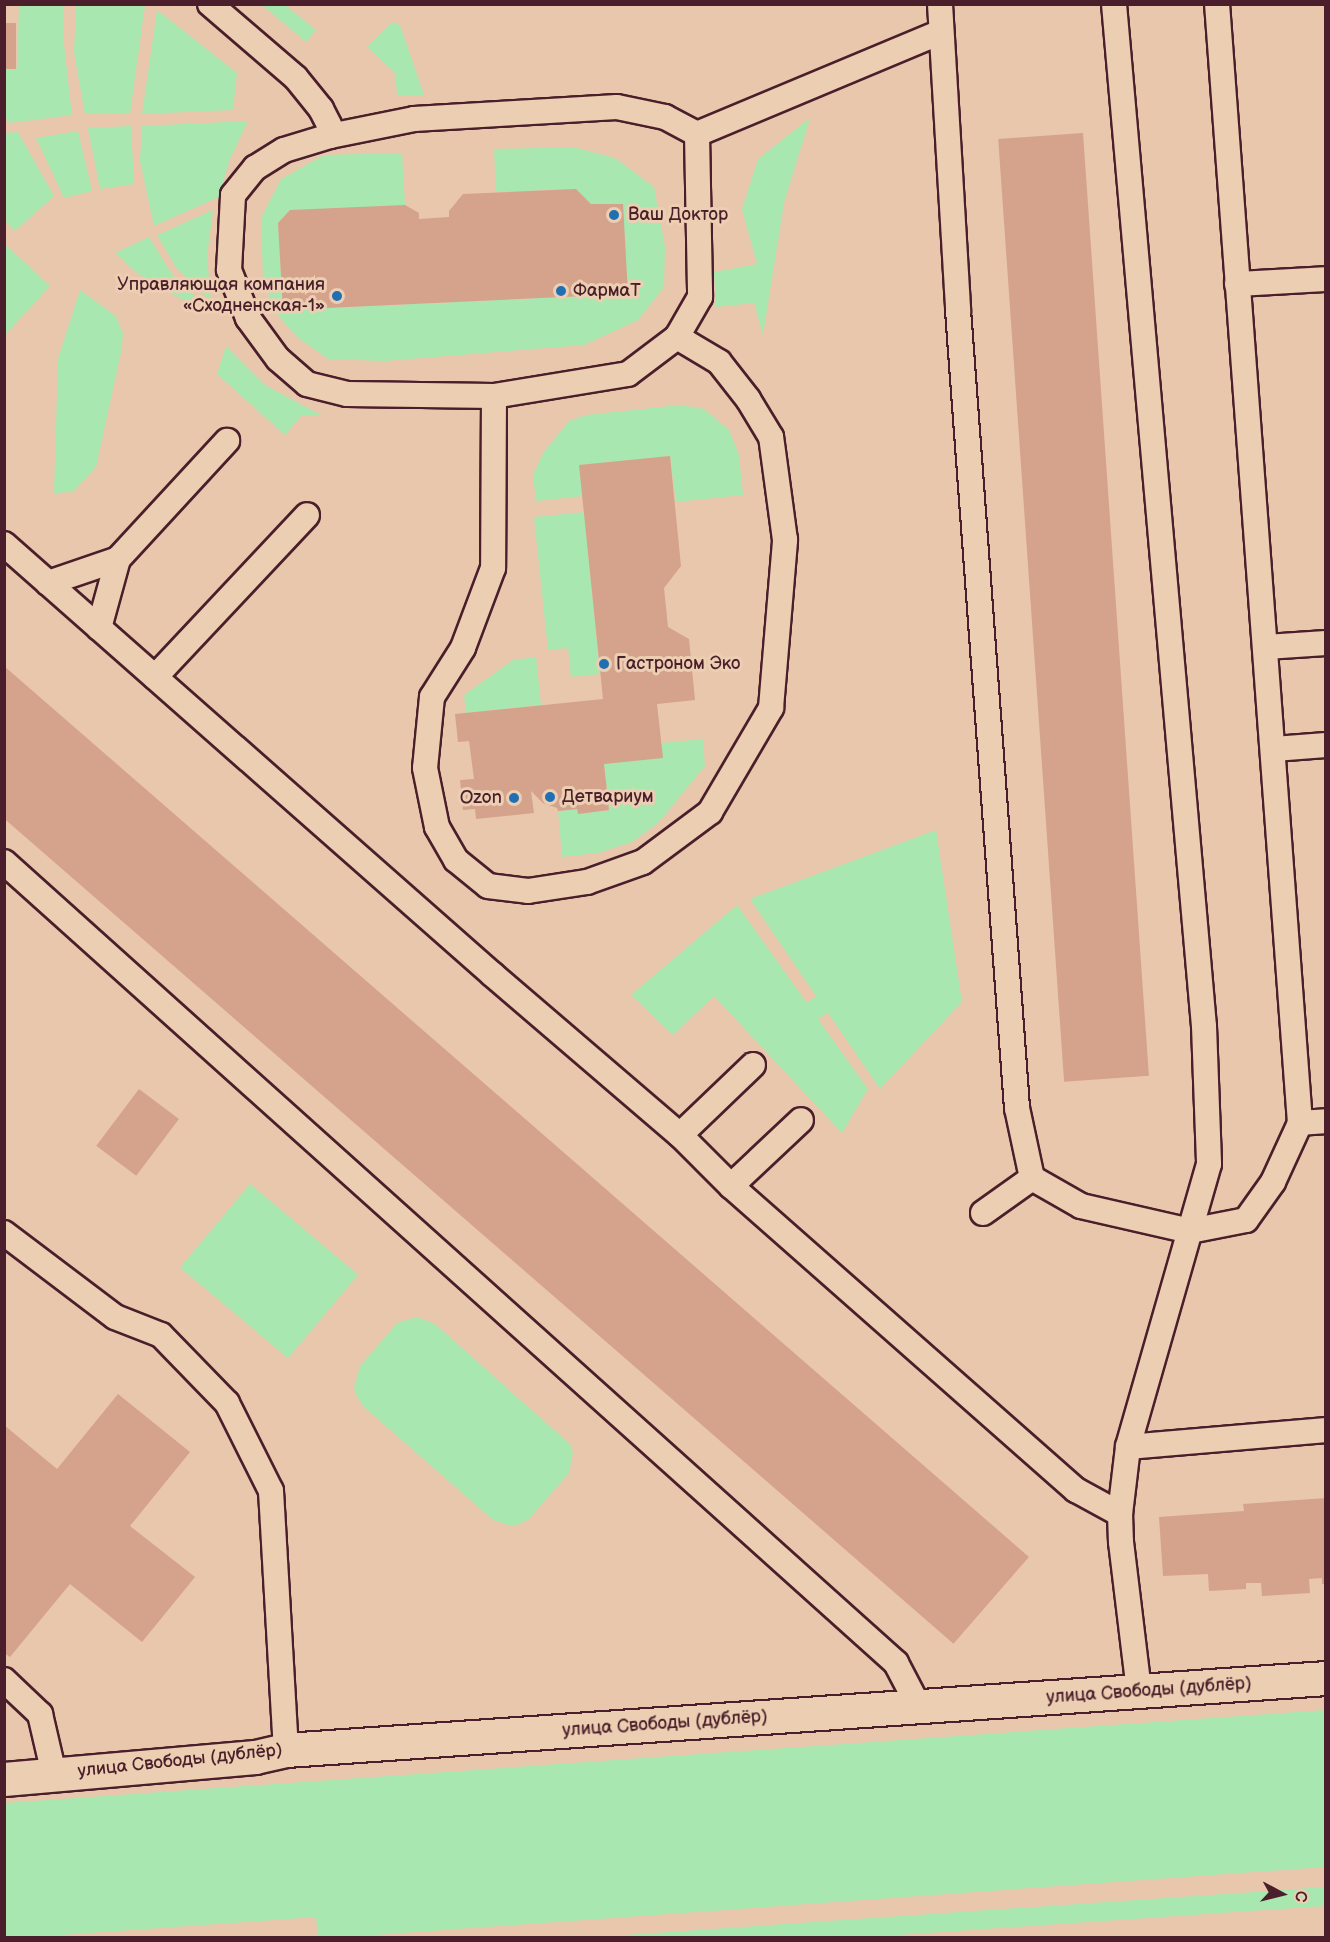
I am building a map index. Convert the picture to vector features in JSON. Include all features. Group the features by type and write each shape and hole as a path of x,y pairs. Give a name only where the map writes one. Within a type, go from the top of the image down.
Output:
{"street":[{"name":"улица Свободы (дублёр)","path":"4,1779 255,1757 286,1750 1326,1678"}],"lane":[{"path":"210,4 296,78 321,109 329,125 330,136"},
{"path":"940,4 959,322 1017,1108 1032,1179 1081,1206 1190,1231 1246,1220 1273,1182 1300,1123 1217,4"},
{"path":"1114,4 1204,1026 1209,1164 1128,1447 1120,1514 1121,1542 1139,1691"},
{"path":"697,134 941,32"},
{"path":"617,107 665,117 697,134 700,297 677,337 628,374 494,396 347,394 307,384 278,359 248,318 229,270 233,195 255,168 284,150 330,136 414,119 617,107"},
{"path":"1237,284 1326,279"},
{"path":"494,396 493,568 463,648 432,697 425,768 437,827 456,860 488,886 528,891 587,882 643,862 710,812 771,708 785,540 771,437 748,399 719,362 677,337"},
{"path":"99,628 118,559 227,441"},
{"path":"155,677 307,515"},
{"path":"4,544 493,975 680,1135 731,1186 1076,1490 1120,1514"},
{"path":"48,583 118,559"},
{"path":"1266,647 1326,643"},
{"path":"1274,749 1326,746"},
{"path":"4,862 896,1663 919,1707"},
{"path":"680,1135 753,1065"},
{"path":"731,1186 801,1120"},
{"path":"1300,1123 1326,1120"},
{"path":"983,1214 1032,1179"},
{"path":"4,1233 115,1317 161,1335 227,1403 271,1491 286,1750"},
{"path":"1128,1447 1326,1430"},
{"path":"4,1680 40,1714 54,1774"}],"green space":[{"path":"19,5 64,5 63,36 72,115 9,123 5,117 5,69 17,68"},
{"path":"76,5 145,5 130,114 85,114 74,53"},
{"path":"262,5 285,5 316,30 306,42"},
{"path":"157,10 237,73 233,110 142,114"},
{"path":"392,22 400,25 424,95 397,95 395,73 367,47"},
{"path":"810,118 784,203 763,335 754,303 716,307 714,272 757,264 742,209 758,159"},
{"path":"248,121 229,161 219,197 154,226 140,161 142,126"},
{"path":"131,126 134,184 100,189 88,128"},
{"path":"78,131 92,191 64,198 36,138"},
{"path":"18,132 54,196 15,231 5,221 4,133"},
{"path":"573,147 615,158 654,187 665,247 664,287 638,320 584,345 384,361 328,359 297,337 274,311 263,279 261,218 281,179 324,155 402,153 405,205 278,223 283,310 627,294 623,204 591,204 575,189 496,192 494,149"},
{"path":"213,210 207,256 211,301 177,269 157,235"},
{"path":"149,237 172,274 204,305 181,299 137,273 115,253"},
{"path":"5,244 50,286 4,335"},
{"path":"80,290 116,316 123,334 121,352 96,467 73,492 54,493 58,359"},
{"path":"226,346 265,385 321,415 301,416 285,435 217,374"},
{"path":"680,405 704,409 729,430 739,455 743,495 676,502 670,456 580,465 583,496 536,501 533,475 543,453 569,421 586,415"},
{"path":"584,512 600,674 571,677 568,648 548,650 534,517"},
{"path":"536,657 541,705 466,713 464,695 513,660"},
{"path":"703,739 705,766 659,822 632,842 598,853 562,857 558,811 577,809 578,814 609,810 604,764 661,743"},
{"path":"936,830 962,1002 880,1089 828,1013 818,1019 868,1089 842,1133 714,996 673,1035 631,995 737,905 807,1003 816,996 750,899"},
{"path":"250,1184 358,1275 288,1358 180,1267"},
{"path":"417,1317 435,1324 570,1444 573,1453 569,1473 529,1519 520,1524 511,1526 493,1520 364,1407 357,1397 354,1387 360,1366 397,1323"},
{"path":"1325,1710 1325,1867 347,1937 318,1937 316,1917 61,1935 61,1937 5,1937 5,1803"},
{"path":"1325,1887 1325,1906 869,1937 595,1937"}],"building":[{"path":"4,23 16,23 16,69 4,69"},
{"path":"1083,133 1149,1076 1064,1082 998,139"},
{"path":"576,189 591,204 623,204 628,294 283,310 278,223 290,210 405,205 419,213 419,219 449,217 449,211 463,194"},
{"path":"670,456 681,566 664,588 668,627 689,639 695,700 657,704 663,758 604,764 609,810 578,814 577,809 558,811 557,808 543,803 531,791 534,813 476,819 475,809 463,810 460,780 474,779 469,741 458,742 455,714 603,699 579,465"},
{"path":"4,666 1029,1557 953,1644 4,818"},
{"path":"139,1089 179,1119 136,1176 96,1146"},
{"path":"118,1394 190,1452 130,1526 195,1577 142,1642 70,1584 10,1657 4,1653 4,1425 57,1469"},
{"path":"1326,1498 1326,1584 1322,1584 1322,1578 1309,1579 1310,1593 1262,1596 1261,1583 1246,1583 1246,1589 1209,1591 1208,1574 1163,1576 1159,1517 1244,1511 1243,1504"}],"place":[{"name":"Ваш Доктор","path":"614,215"},
{"name":"ФармаТ","path":"561,291"},
{"name":"Управляющая компания «Сходненская-1»","path":"337,296"},
{"name":"Гастроном Эко","path":"604,664"},
{"name":"Детвариум","path":"550,797"},
{"name":"Ozon","path":"514,798"}]}
